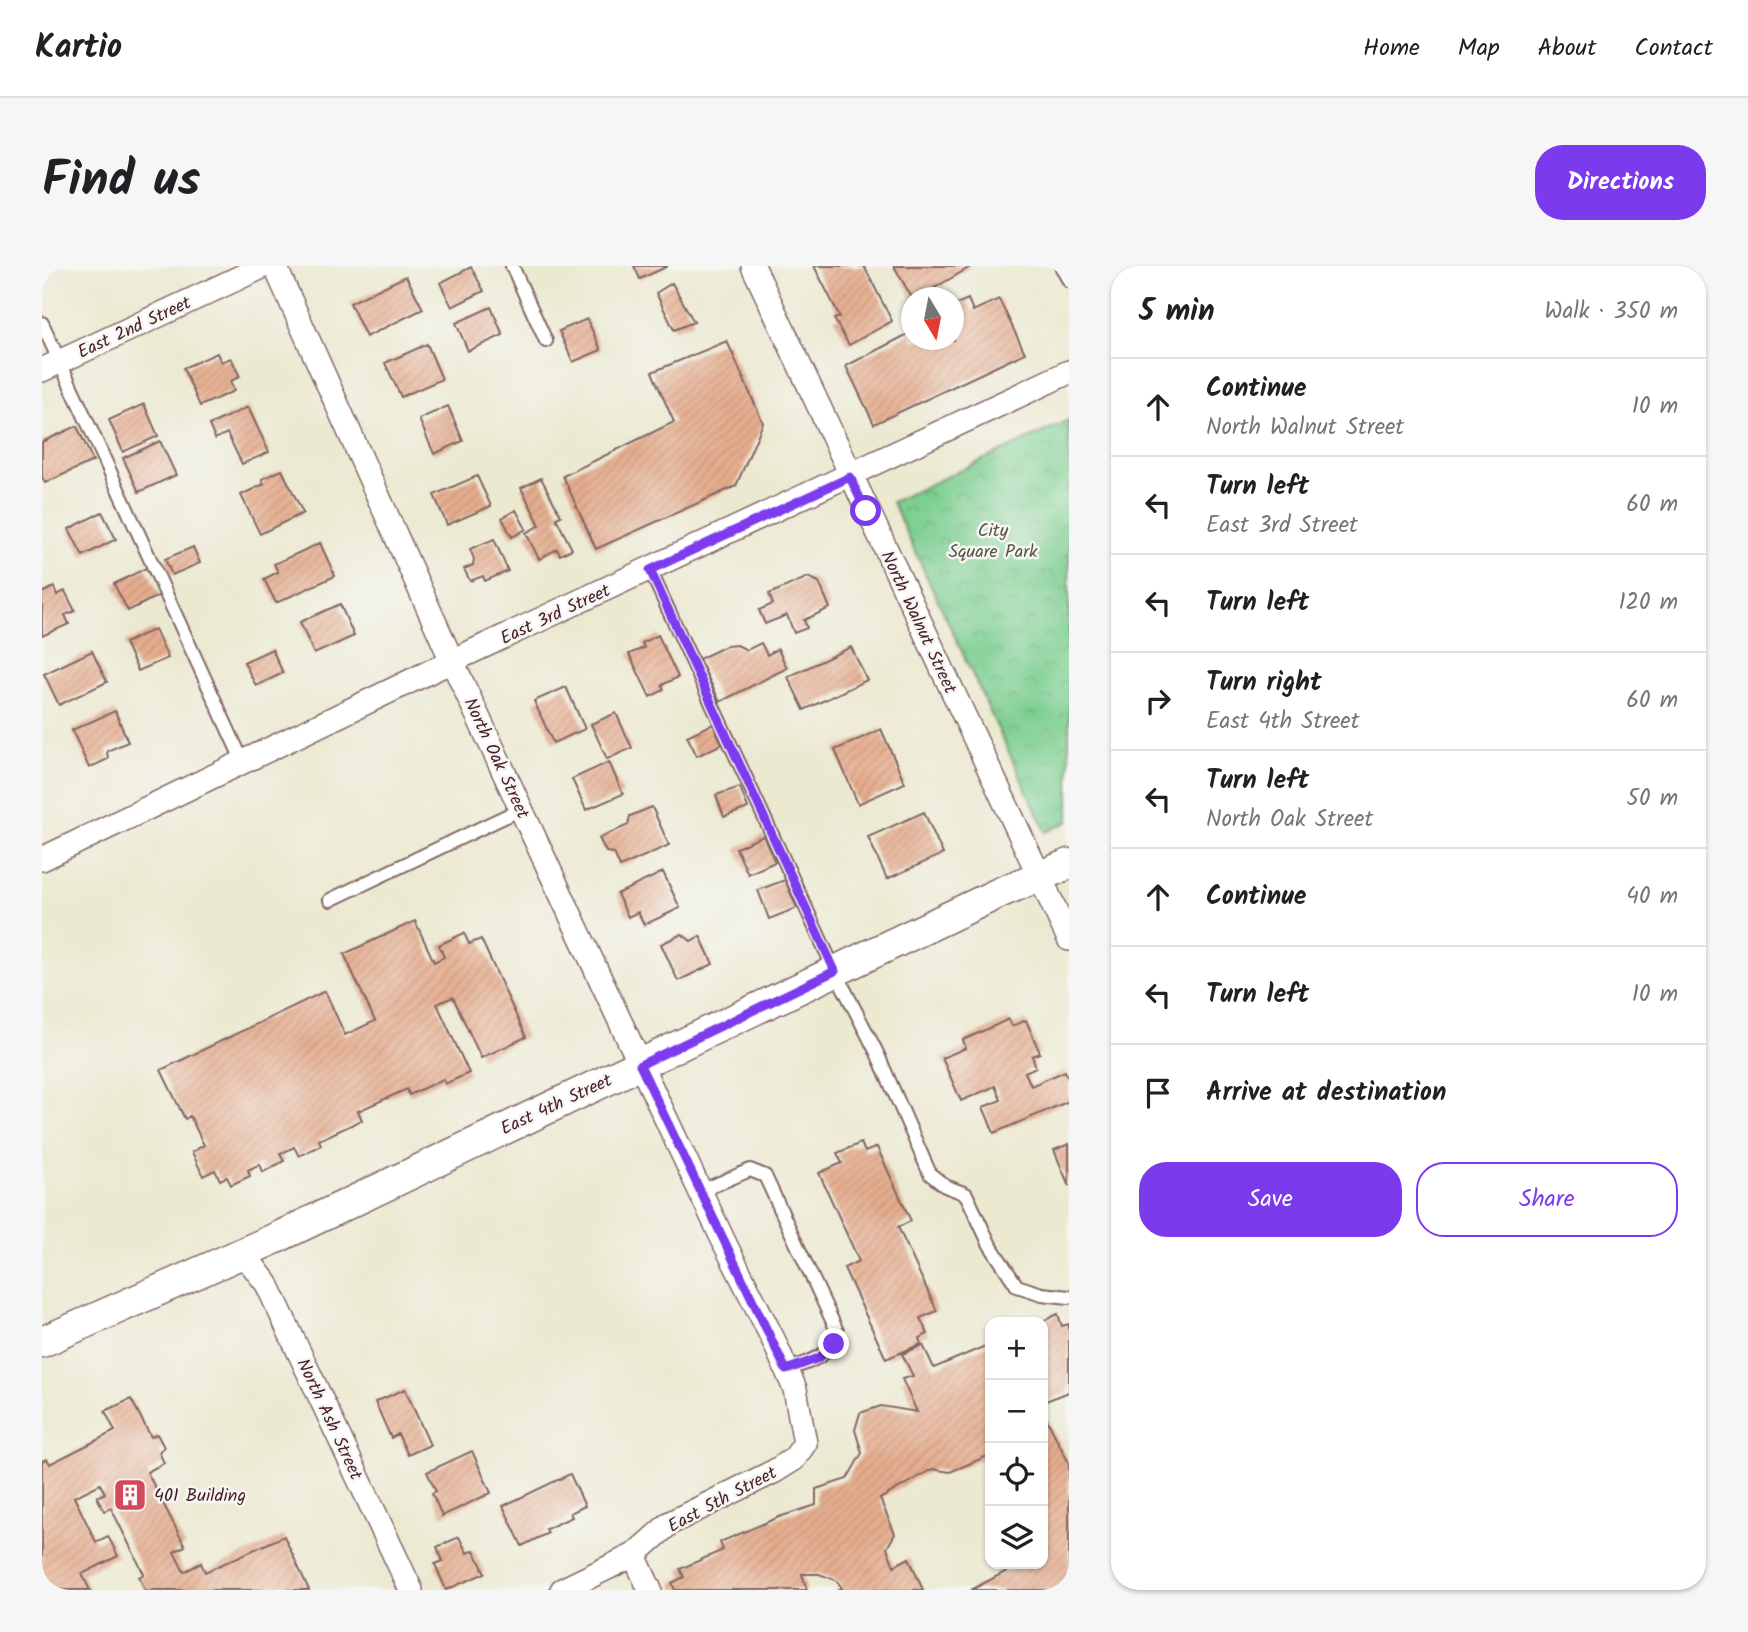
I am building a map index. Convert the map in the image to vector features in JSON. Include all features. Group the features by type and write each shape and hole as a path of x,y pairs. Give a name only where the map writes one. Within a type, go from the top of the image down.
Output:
{"street":[{"name":"East 2nd Street","path":"50,366 264,266"},
{"name":"North Oak Street","path":"275,266 452,661 640,1065 795,1389 805,1443"},
{"name":"North Walnut Street","path":"753,266 1069,939"},
{"name":"East 3rd Street","path":"42,859 452,661 850,477 1069,372"},
{"name":"East 4th Street","path":"42,1342 243,1253 1000,892 1069,864"},
{"name":"North Ash Street","path":"243,1253 267,1284 411,1590"},
{"name":"East 5th Street","path":"562,1590 634,1555 670,1523 775,1471 794,1459 805,1443"},
{"path":"634,1555 650,1590"}],"lane":[{"path":"512,266 546,341"},
{"path":"1061,266 1069,281"},
{"path":"42,323 50,366 243,762"},
{"path":"650,570 835,971 877,1053 930,1174 945,1186 966,1194 990,1245 1017,1286 1042,1294 1069,1297"},
{"path":"330,900 521,808"},
{"path":"701,1191 750,1170 765,1176 837,1331 834,1344 819,1358 786,1370"}],"green space":[{"name":"City Square Park","path":"1069,420 1069,821 1046,832 892,502"}],"building":[{"path":"634,266 668,266 640,279"},
{"path":"814,266 864,266 892,321 849,345 834,319 840,317"},
{"path":"894,266 972,266 936,287 906,287"},
{"path":"471,267 484,291 452,307 440,283"},
{"path":"406,276 423,309 366,337 350,303"},
{"path":"672,283 694,322 674,330 656,293"},
{"path":"968,299 973,311 999,299 1025,353 874,424 846,366 901,338 901,350 964,350 964,301"},
{"path":"491,307 503,335 468,351 456,323"},
{"path":"587,319 601,350 573,362 559,331"},
{"path":"727,341 763,423 736,486 596,549 563,476 674,422 652,372"},
{"path":"427,344 442,379 401,397 385,363"},
{"path":"217,353 221,362 231,358 240,377 230,381 234,391 200,406 183,368"},
{"path":"144,404 158,436 123,452 109,420"},
{"path":"448,406 463,441 434,454 419,419"},
{"path":"248,407 269,452 242,464 227,433 215,439 209,425"},
{"path":"77,426 93,461 45,483 42,477 42,442"},
{"path":"160,441 176,475 139,492 123,458"},
{"path":"282,470 303,513 260,534 241,495 264,484 262,479"},
{"path":"477,476 491,506 447,525 434,495"},
{"path":"541,478 561,516 556,518 572,549 560,555 557,549 539,559 526,533 540,525 521,488"},
{"path":"516,510 526,529 512,537 502,518"},
{"path":"102,512 116,539 83,556 69,529"},
{"path":"494,539 508,571 485,581 483,576 470,581 464,569 473,565 470,549"},
{"path":"320,543 335,576 276,603 264,579 278,572 274,564"},
{"path":"193,547 200,563 172,575 165,559"},
{"path":"146,568 160,595 128,611 114,584"},
{"path":"808,577 819,582 830,608 804,620 807,628 794,633 787,615 765,624 759,610 773,604 769,594"},
{"path":"54,587 57,595 65,591 75,611 65,615 69,624 42,636 42,593"},
{"path":"340,604 354,636 314,654 300,622"},
{"path":"155,629 168,658 138,671 125,643"},
{"path":"658,635 678,677 662,685 664,690 650,697 629,654 644,648 642,643"},
{"path":"761,643 767,655 778,649 787,668 720,702 699,659 726,646 737,645 747,650"},
{"path":"851,647 867,680 804,710 788,677"},
{"path":"272,649 283,673 256,686 244,662"},
{"path":"92,651 107,682 59,705 44,674"},
{"path":"566,687 585,729 553,743 534,701"},
{"path":"115,711 128,742 107,751 108,759 89,768 72,730"},
{"path":"616,713 632,748 607,759 591,724"},
{"path":"713,724 722,744 697,756 687,736"},
{"path":"881,729 905,783 858,804 835,750"},
{"path":"609,762 623,794 586,810 572,779"},
{"path":"740,787 748,808 724,817 716,795"},
{"path":"652,807 669,845 620,867 614,853 606,852 599,838 628,825 630,816"},
{"path":"924,812 943,854 887,879 868,837"},
{"path":"763,836 775,862 748,874 736,848"},
{"path":"663,872 680,908 644,925 638,912 628,917 617,894"},
{"path":"785,880 797,908 769,919 758,890"},
{"path":"415,921 434,962 444,957 439,945 464,933 469,944 481,939 526,1037 481,1058 453,997 437,1004 469,1073 445,1084 443,1079 409,1095 407,1089 358,1111 362,1120 319,1140 321,1145 299,1156 294,1147 280,1154 284,1161 263,1172 260,1164 248,1170 250,1176 231,1185 227,1177 220,1180 215,1170 203,1176 192,1152 204,1145 190,1116 185,1119 161,1070 325,991 345,1035 375,1021 344,954"},
{"path":"682,934 691,941 700,936 713,964 678,981 661,944"},
{"path":"1009,1019 1012,1026 1026,1020 1040,1053 1032,1056 1036,1067 1025,1072 1031,1086 1065,1071 1069,1081 1069,1101 994,1133 983,1107 1001,1100 995,1086 961,1101 942,1058 966,1048 963,1040"},
{"path":"861,1143 865,1152 877,1147 911,1221 898,1227 937,1311 920,1318 928,1334 919,1338 921,1344 886,1359 844,1268 859,1261 819,1173 842,1163 837,1153"},
{"path":"1069,1144 1069,1186 1054,1150"},
{"path":"1058,1314 1062,1326 1069,1324 1069,1392 1048,1400 1048,1380 1048,1319"},
{"path":"923,1345 934,1368 985,1346 985,1457 950,1472 932,1469 880,1499 895,1534 887,1548 894,1566 909,1558 923,1590 838,1590 842,1588 836,1580 819,1574 802,1574 807,1590 675,1590 672,1583 684,1577 680,1569 723,1550 720,1542 779,1517 816,1505 816,1489 847,1479 862,1453 855,1430 860,1413 881,1406 917,1412 902,1379 913,1376 902,1354"},
{"path":"405,1389 430,1445 408,1455 398,1434 391,1438 375,1402"},
{"name":"401 Building","path":"131,1399 151,1437 157,1434 164,1447 159,1452 164,1463 147,1472 185,1546 174,1552 184,1572 201,1563 205,1572 284,1536 309,1590 145,1590 139,1577 144,1574 111,1508 104,1511 97,1497 105,1493 100,1484 74,1497 96,1542 108,1536 118,1556 82,1574 90,1590 42,1590 42,1461 47,1459 50,1464 115,1431 105,1411"},
{"path":"1048,1422 1069,1463 1069,1590 971,1590 1011,1569 1048,1569"},
{"path":"472,1451 491,1493 442,1516 432,1493 436,1491 427,1472"},
{"path":"570,1474 585,1506 570,1513 572,1517 546,1529 548,1533 522,1546 503,1506"},
{"path":"459,1537 467,1553 474,1550 485,1573 446,1590 435,1564 443,1561 437,1547"}],"place":[{"name":"401 Building","path":"130,1495"}],"route":[{"path":"834,1344 819,1358 786,1370 640,1065 835,971 650,570 850,477 866,511"}]}
